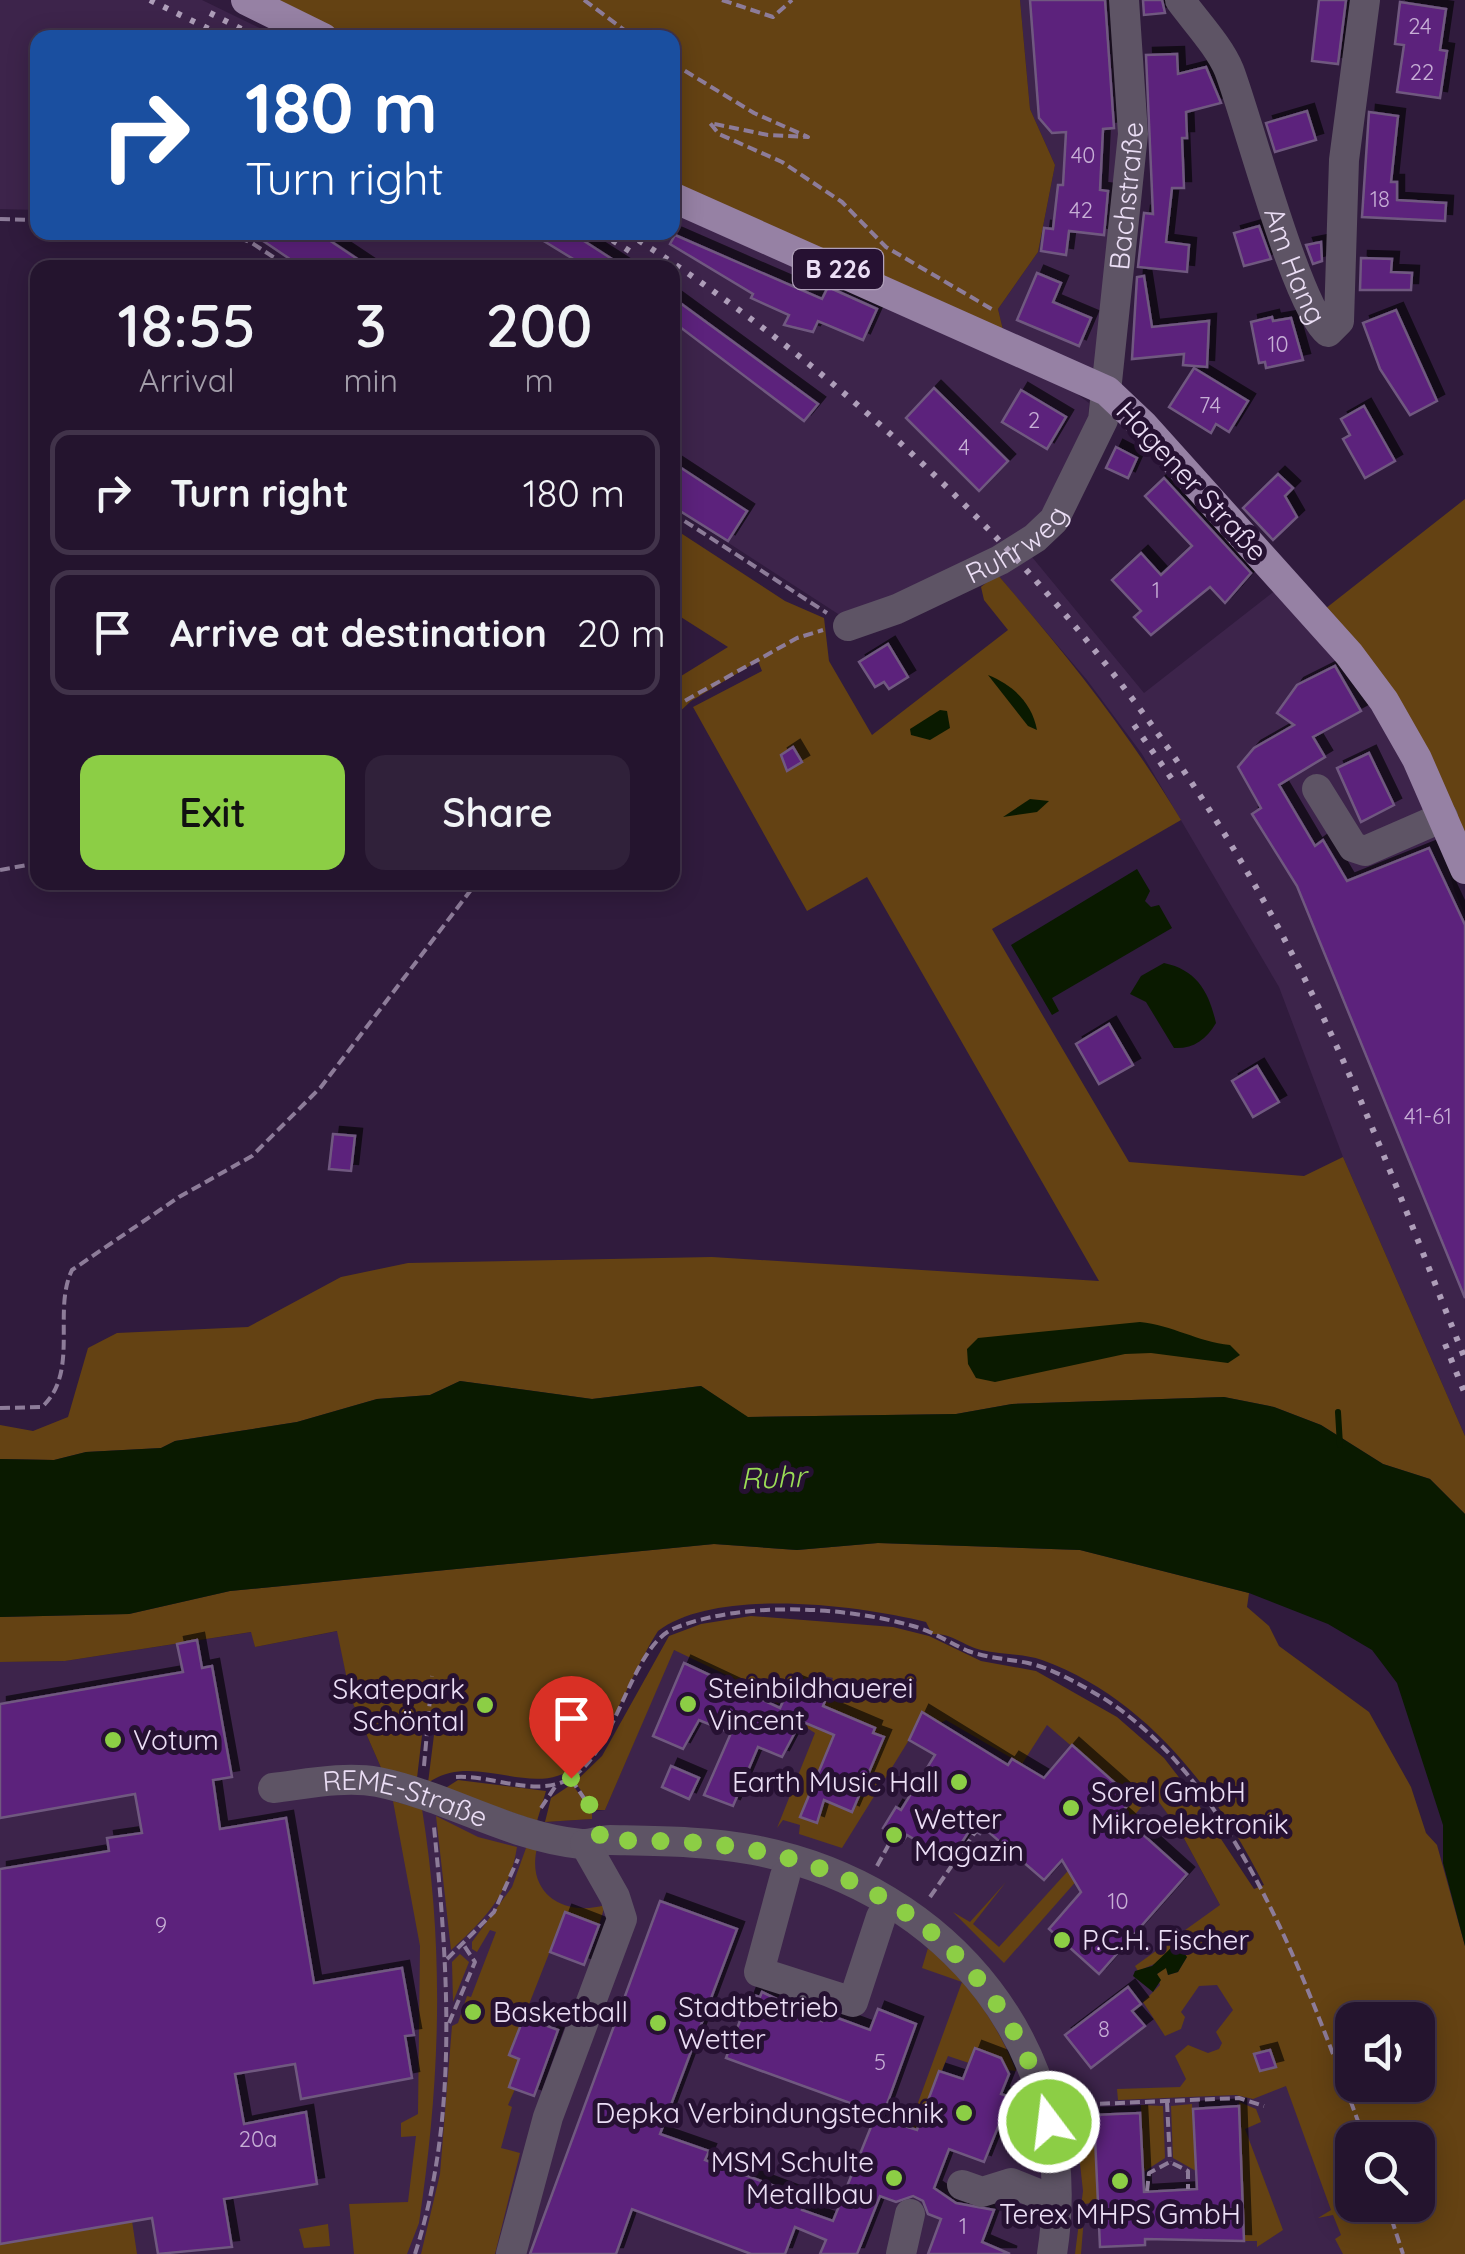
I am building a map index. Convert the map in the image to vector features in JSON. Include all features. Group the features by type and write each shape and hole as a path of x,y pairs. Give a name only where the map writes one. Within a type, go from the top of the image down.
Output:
{"main road":[{"path":"246,0 306,30"},
{"name":"Hagener Straße","path":"680,200 1107,391 1144,426 1349,654 1418,759 1465,869"}],"street":[{"name":"Bachstraße","path":"1107,391 1133,134 1124,0"},
{"name":"Am Hang","path":"1180,0 1227,65 1293,267 1309,306 1328,332 1337,326 1341,304 1344,160 1365,0"},
{"name":"Ruhrweg","path":"848,626 897,609 1000,560 1035,538 1054,520 1094,436 1107,391"},
{"path":"1317,789 1353,846 1365,851 1443,817"},
{"name":"REME-Straße","path":"273,1788 336,1780 378,1782 534,1834 593,1842 756,1850 820,1867 913,1914 980,1979 1016,2032 1045,2106 1054,2155 1052,2254"},
{"path":"511,2254 548,2117 622,1919 593,1842"},
{"path":"785,1876 759,1972 853,2002 882,1917"},
{"path":"962,2186 982,2192 1011,2184 1056,2201"},
{"path":"901,2254 910,2214"}],"path":[{"path":"584,0 624,30"},
{"path":"722,0 773,17 792,0"},
{"path":"680,68 754,112 808,137 768,135 710,122 719,134 782,162 842,202 886,247 995,310 1002,341"},
{"path":"0,219 30,220"},
{"path":"245,240 278,260"},
{"path":"680,519 848,626"},
{"path":"680,704 797,638 848,626"},
{"path":"0,870 30,864"},
{"path":"0,1408 42,1407 52,1395 64,1351 66,1288 72,1270 178,1197 252,1156 320,1087 471,890"},
{"path":"423,1797 437,1784 453,1777 556,1785 571,1778 592,1757 660,1637 711,1615 764,1610 871,1616 917,1627 971,1652 1032,1663 1065,1678 1142,1726 1203,1796 1278,1923 1358,2122"},
{"path":"415,2254 432,2182 446,2027 447,1959 423,1797 432,1676"},
{"path":"571,1778 595,1813 593,1842"},
{"path":"447,1959 494,1912 517,1868 519,1850 534,1834 539,1811 556,1785"},
{"path":"930,1897 976,1831"},
{"path":"866,1889 894,1835"},
{"path":"446,2027 474,1962 463,1944"},
{"path":"1045,2106 1239,2098 1264,2106"},
{"path":"1167,2102 1170,2162"},
{"path":"1170,2162 1188,2171 1188,2190"},
{"path":"1147,2191 1149,2172 1170,2162"},
{"path":"1393,2222 1403,2254"}],"shaded area":[{"path":"0,0 202,0 264,30 30,30 30,210 0,209"},
{"path":"268,0 1020,0 1030,109 1055,165 1038,252 998,309 1004,334 680,188 680,30 331,30"},
{"path":"1020,0 1118,0 1127,134 1099,369 1085,368 1004,334 998,309 1038,252 1055,165 1030,109"},
{"path":"680,211 1073,391 1089,403 1088,424 1051,509 1018,540 1144,693 1286,582 1417,759 1455,893 1465,915 1465,1436 1343,1157 1279,987 1142,754 1087,680 997,574 849,621 680,512 680,260 291,260 258,240 680,240"},
{"path":"1465,499 1465,869 1418,759 1316,616"},
{"path":"680,533 785,601 824,618 829,661 872,735 1008,630 984,600 981,587 997,574 1117,724 1181,820 992,929 1129,1162 1304,1176 1343,1157 1465,1436 1465,1514 1430,1479 1383,1464 1321,1425 1274,1407 1224,1397 1012,1404 956,1414 747,1417 701,1386 592,1399 460,1381 430,1395 377,1399 297,1422 175,1441 161,1448 86,1452 54,1460 0,1459 0,1425 33,1431 68,1417 88,1348 117,1333 248,1327 341,1277 408,1263 712,1257 1099,1281 867,877 807,911 693,707 762,671 758,661 680,711 680,677 728,647 680,616"},
{"path":"878,1543 1080,1550 1249,1593 1247,1607 1269,1626 1279,1646 1369,1712 1411,1787 1426,1833 1437,1845 1465,1946 1465,2254 1343,2254 1335,2239 1341,2235 1336,2222 1435,2222 1435,2122 1335,2122 1335,2220 1333,2215 1318,2218 1331,2210 1286,2086 1253,2099 1236,2095 1118,2100 1117,2089 1180,2087 1186,2079 1175,2056 1188,2045 1208,2053 1219,2049 1222,2043 1216,2032 1233,2010 1217,1985 1199,1986 1181,2012 1185,2017 1181,2029 1165,2036 1143,2002 1160,1985 1157,1974 1166,1967 1168,1975 1178,1972 1187,1957 1172,1947 1159,1962 1138,1971 1135,1966 1220,1905 1180,1831 1153,1794 1004,1963 953,1912 970,1922 1006,1882 973,1924 999,1947 1133,1799 1047,1725 1022,1764 946,1720 909,1740 842,1848 799,1834 800,1825 783,1820 777,1828 815,1733 801,1724 815,1726 833,1678 819,1675 802,1686 792,1682 778,1704 753,1694 746,1708 724,1705 735,1679 674,1650 605,1810 595,1810 575,1782 602,1756 669,1636 701,1624 751,1616 893,1627 929,1636 981,1661 1036,1671 1117,1717 1164,1758 1254,1889 1264,1885 1224,1815 1174,1751 1114,1698 1079,1676 1042,1660 981,1650 945,1635 932,1634 926,1622 864,1610 788,1604 715,1609 683,1617 658,1631 602,1736 577,1765 542,1779 465,1771 446,1774 428,1783 435,1727 423,1727 417,1778 382,1770 351,1699 337,1631 255,1647 251,1632 65,1661 0,1662 0,1617 129,1614 230,1591 714,1544 797,1550"},
{"path":"338,1631 351,1699 382,1770 425,1781 485,1810 545,1822 591,1819 592,1812 605,1810 673,1650 1002,1689 1153,1793 1180,1831 1220,1905 1335,2196 1335,2222 1345,2222 1358,2254 0,2254 0,1662 65,1661 252,1632 255,1647"},
{"path":"458,1780 546,1791 537,1821 444,1789"},
{"path":"572,1784 592,1812 592,1819 545,1822 551,1798"},
{"path":"393,1801 422,1809 429,1862 437,1965 432,2119 419,2223 407,2254 354,2254 349,2204 408,2202 416,2136 401,2137 401,2123 418,2114 420,1946"},
{"path":"436,1816 478,1837 517,1847 514,1863 494,1905 451,1950"},
{"path":"526,1848 537,1848 537,1878 552,1898 576,1908 605,1905 599,1925 565,1913 509,2055 519,2059 509,2087 515,2089 508,2105 512,2107 501,2148 520,2153 495,2254 421,2254 440,2174 452,2026 458,2023 467,1996 471,1997 496,1932 490,1930 477,1952 472,1949 472,1942 512,1887"},
{"path":"928,1948 956,1974 980,2003 1016,2071 1007,2070 1001,2058 976,2048 969,2063 948,2056 918,2128 959,2142 956,2152 907,2133 962,1982 922,1968"},
{"path":"460,1954 469,1962 453,2002 452,1962"},
{"path":"1239,2102 1256,2109 1261,2122 1245,2129 1283,2230 1257,2247 1257,2241 1244,2241"},
{"path":"1192,2104 1196,2171 1173,2158 1171,2106"},
{"path":"1141,2105 1163,2106 1165,2158 1142,2173"},
{"path":"1094,2108 1098,2202 1085,2204 1081,2254 1075,2254 1083,2191 1074,2109"},
{"path":"132,2221 137,2254 0,2254 0,2244"},
{"path":"328,2224 330,2246 304,2248 299,2229"}],"water":[{"path":"988,675 1020,696 1031,711 1037,730 1028,726"},
{"path":"940,710 947,711 950,728 930,740 911,735 910,729"},
{"path":"1030,799 1049,801 1037,812 1003,817"},
{"path":"1137,869 1150,891 1145,901 1151,907 1159,905 1172,928 1052,998 1059,1011 1052,1015 1011,945"},
{"path":"1164,963 1185,971 1200,984 1213,1012 1216,1023 1212,1029 1187,1047 1174,1048 1146,1002 1130,994 1141,976"},
{"path":"1140,1322 1230,1345 1240,1355 1228,1363 1151,1353 1125,1354 995,1382 976,1378 968,1364 967,1349 978,1338"},
{"name":"Ruhr","path":"460,1381 592,1399 701,1386 748,1417 956,1414 1012,1404 1224,1397 1274,1407 1321,1425 1383,1464 1430,1479 1465,1514 1465,1946 1443,1863 1443,1825 1397,1683 1372,1650 1328,1624 1249,1593 1080,1550 878,1543 797,1550 714,1544 230,1591 129,1614 0,1617 0,1459 54,1460 86,1452 161,1448 175,1441 297,1422 377,1399 430,1395"},
{"path":"1172,1947 1180,1947 1187,1957 1178,1972 1168,1975 1166,1968 1157,1974 1161,1980 1153,1992 1133,1976 1135,1971 1152,1966"}],"building":[{"path":"1030,0 1105,0 1114,128 1103,129 1100,190 1108,191 1104,235 1069,231 1066,255 1041,251 1044,228 1053,229 1058,185 1063,185 1066,132 1052,133 1039,118"},
{"path":"1143,0 1162,0 1165,13 1144,15"},
{"path":"1319,0 1346,0 1338,64 1312,61"},
{"path":"1400,2 1446,9 1440,50 1447,51 1440,98 1397,92 1404,45 1395,44"},
{"path":"1177,54 1178,74 1206,67 1221,103 1186,112 1187,138 1182,138 1184,188 1172,188 1166,242 1189,245 1187,272 1138,267 1144,213 1153,214 1146,55"},
{"path":"1307,111 1316,140 1275,152 1266,123"},
{"path":"1369,112 1398,116 1391,182 1397,182 1397,200 1446,203 1445,221 1362,217"},
{"path":"1259,226 1271,259 1244,266 1234,233"},
{"path":"680,237 822,299 828,287 877,309 863,340 818,321 813,332 784,325 789,315 751,298 753,294 670,244"},
{"path":"262,240 329,240 359,260 291,260"},
{"path":"542,240 582,240 614,260 575,260"},
{"path":"1321,242 1322,261 1313,264 1306,245"},
{"path":"1361,258 1392,259 1391,272 1412,273 1411,290 1360,290"},
{"path":"1037,273 1061,283 1053,302 1091,318 1079,346 1017,320"},
{"path":"1144,276 1152,327 1209,321 1207,367 1183,365 1184,354 1132,359 1137,277"},
{"path":"680,303 818,404 804,421 680,327"},
{"path":"1396,310 1437,401 1410,415 1380,369 1363,323"},
{"path":"1272,317 1273,321 1291,318 1303,360 1266,368 1265,362 1259,363 1251,322"},
{"path":"1194,368 1248,401 1229,432 1216,424 1211,433 1169,407"},
{"path":"934,388 1008,461 979,491 906,418"},
{"path":"1021,390 1066,417 1047,449 1002,422"},
{"path":"1364,406 1395,461 1365,478 1343,439 1350,435 1341,419"},
{"path":"1116,447 1137,458 1128,478 1106,468"},
{"path":"680,467 747,511 728,541 680,511"},
{"path":"1278,474 1293,488 1285,496 1297,517 1273,540 1243,508"},
{"path":"1164,478 1251,573 1225,603 1210,587 1151,635 1134,617 1141,611 1112,580 1141,553 1161,575 1192,546 1145,496"},
{"path":"888,644 908,677 889,689 884,682 875,687 859,662"},
{"path":"1335,666 1361,711 1313,737 1325,757 1279,785 1315,846 1323,840 1347,881 1429,848 1465,925 1465,1298 1297,886 1252,814 1261,808 1238,767 1254,748 1294,725 1277,713 1297,685"},
{"path":"793,747 802,762 787,771 781,755"},
{"path":"1369,753 1394,805 1361,822 1337,768"},
{"path":"1109,1024 1133,1065 1099,1084 1076,1044"},
{"path":"1257,1066 1279,1102 1253,1117 1232,1081"},
{"path":"333,1134 355,1136 351,1171 329,1169"},
{"path":"197,1640 202,1668 212,1666 232,1777 213,1780 220,1829 286,1818 314,1983 402,1968 414,2035 405,2036 412,2078 301,2099 295,2064 235,2074 244,2124 306,2112 317,2184 224,2199 232,2247 158,2254 152,2218 0,2244 0,1869 109,1851 107,1838 142,1833 135,1794 0,1818 0,1704 183,1672 177,1644"},
{"path":"684,1663 780,1708 792,1682 827,1696 823,1706 875,1728 873,1733 884,1737 852,1812 824,1800 817,1823 800,1817 834,1735 801,1721 782,1757 758,1747 733,1806 704,1795 731,1733 699,1720 683,1749 653,1736"},
{"path":"922,1712 1008,1765 1012,1759 1044,1778 1072,1745 1133,1799 1120,1814 1187,1874 1099,1974 1049,1929 1081,1892 1062,1860 1044,1880 984,1828 980,1834 971,1828 950,1861 907,1835 903,1841 883,1828 896,1807 901,1810 935,1755 909,1740"},
{"path":"671,1766 699,1778 689,1799 662,1787"},
{"path":"660,1901 737,1929 660,2134 709,2151 705,2160 806,2198 802,2210 833,2221 875,2117 917,2130 939,2071 963,2079 975,2048 1001,2058 1009,2074 1001,2094 1010,2097 984,2162 949,2149 934,2188 956,2203 994,2210 982,2242 1010,2254 928,2254 941,2219 928,2214 923,2201 913,2196 896,2202 880,2196 857,2254 820,2254 826,2240 795,2227 785,2254 751,2254 632,2209 616,2254 530,2254"},
{"path":"565,1912 599,1925 584,1965 550,1952"},
{"path":"1128,1987 1141,2004 1132,2011 1145,2026 1091,2068 1065,2035"},
{"path":"762,1992 822,2021 824,2013 870,2030 878,2009 916,2024 883,2115 726,2058 750,1994 760,1997"},
{"path":"524,2017 558,2030 534,2096 509,2087 519,2059 509,2055"},
{"path":"1270,2050 1276,2067 1260,2071 1254,2054"},
{"name":"Terex MHPS GmbH","path":"1239,2106 1244,2241 1145,2239 1145,2245 1100,2247 1094,2115 1140,2113 1144,2192 1197,2189 1193,2109"}],"waterway":[{"path":"1338,1412 1340,1445"}],"railway":[{"path":"150,0 211,30"},
{"path":"210,13 243,30"},
{"path":"612,240 634,254"},
{"path":"638,240 667,260"},
{"path":"680,269 826,378 919,460 1006,548 1087,640 1161,739 1229,842 1315,1000 1382,1152 1465,1359"},
{"path":"1134,725 1174,782"},
{"path":"1445,1344 1465,1394"}],"place":[{"name":"Steinbildhauerei Vincent","path":"688,1704"},
{"name":"Skatepark Schöntal","path":"485,1705"},
{"name":"Votum","path":"113,1740"},
{"name":"Earth Music Hall","path":"959,1782"},
{"name":"Sorel GmbH Mikroelektronik","path":"1071,1808"},
{"name":"Wetter Magazin","path":"894,1835"},
{"name":"P.C.H. Fischer","path":"1062,1940"},
{"name":"Basketball","path":"473,2012"},
{"name":"Stadtbetrieb Wetter","path":"658,2023"},
{"name":"Depka Verbindungstechnik","path":"964,2113"},
{"name":"MSM Schulte Metallbau","path":"894,2178"},
{"name":"Terex MHPS GmbH","path":"1120,2181"}],"route":[{"path":"571,1778 595,1813 601,1840 756,1850 820,1867 913,1914 980,1979 1010,2021 1035,2071 1049,2122"}]}
